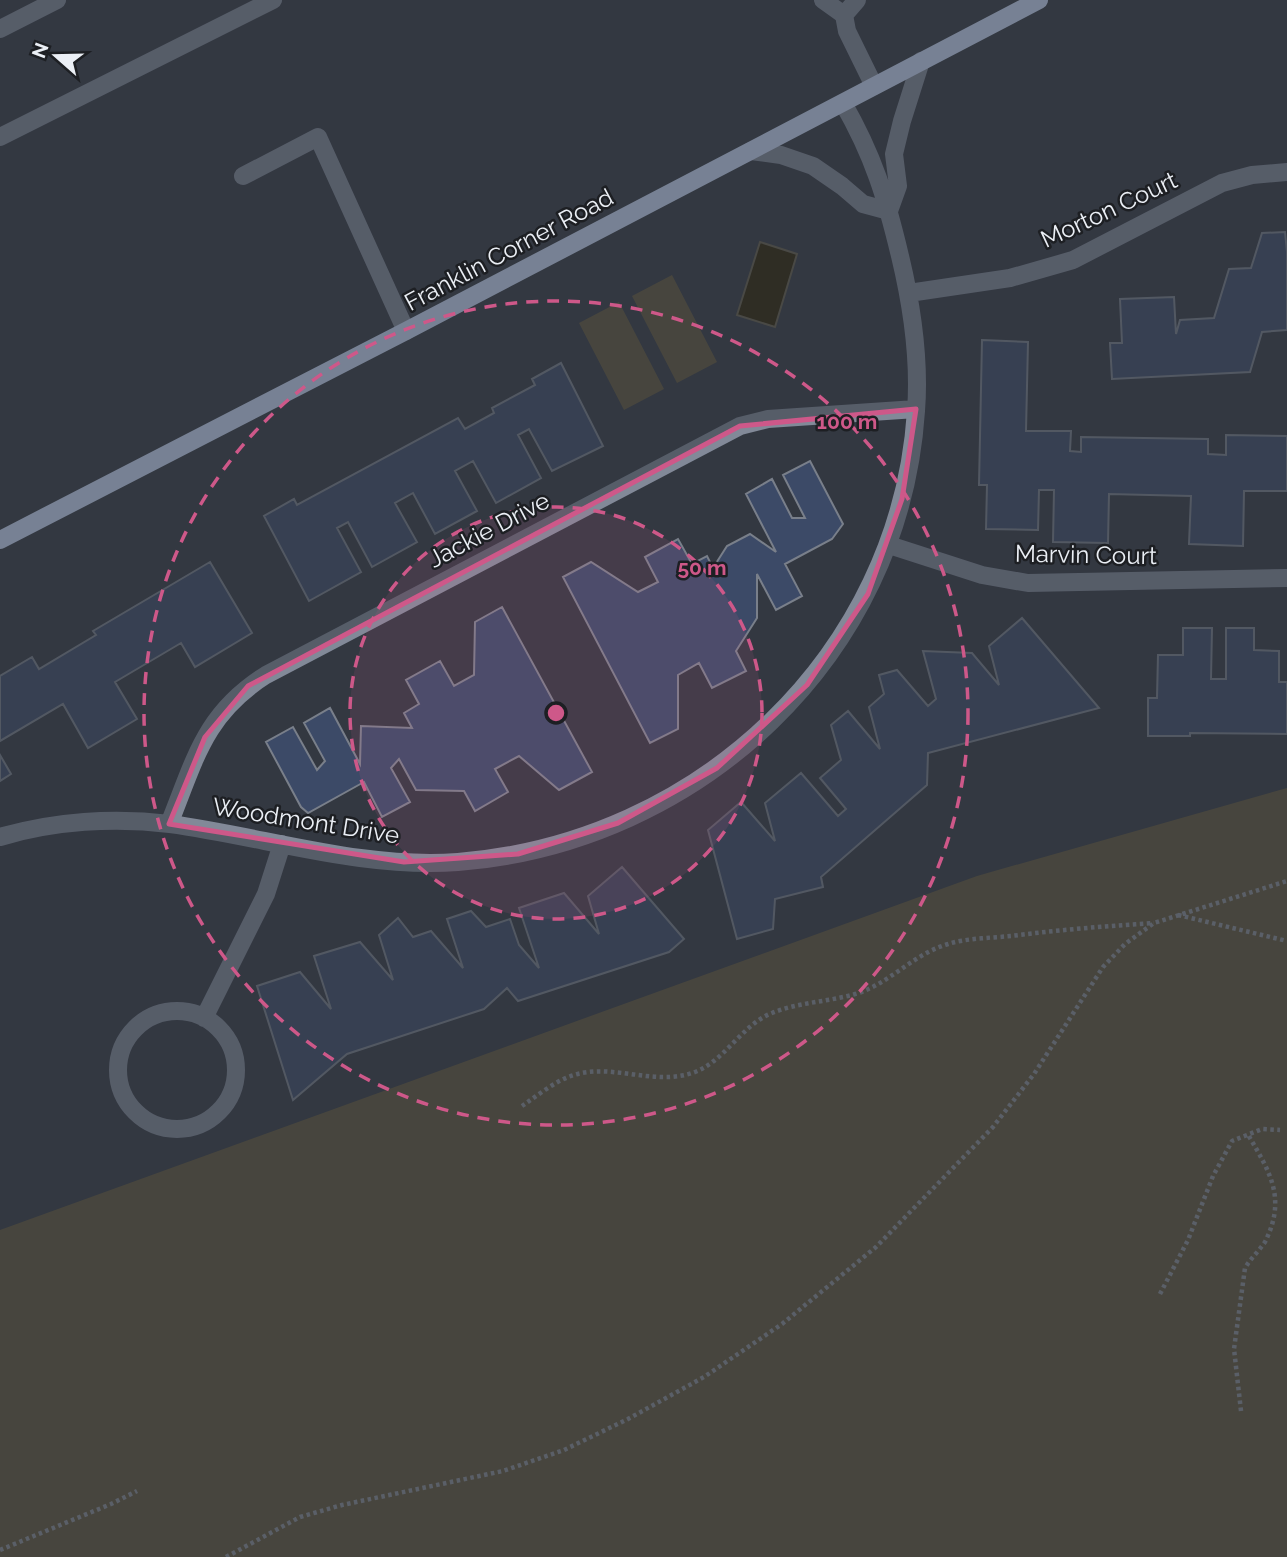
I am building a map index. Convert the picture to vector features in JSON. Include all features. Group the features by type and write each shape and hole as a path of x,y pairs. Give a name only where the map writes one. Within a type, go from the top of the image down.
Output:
{"main road":[{"name":"Franklin Corner Road","path":"0,540 1039,0"}],"street":[{"path":"0,29 57,0"},
{"path":"0,136 252,5 273,0"},
{"path":"823,0 844,15 847,32 874,86"},
{"path":"844,15 857,0"},
{"name":"Woodmont Drive","path":"889,211 898,186 894,154 921,61"},
{"name":"Woodmont Drive","path":"0,837 66,823 121,821 169,824 343,856 404,862 457,862 518,854 569,841 618,823 665,801 717,768 765,729 807,685 850,625 868,594 889,545 902,499 913,441 916,358 909,293 889,211 873,161 843,103"},
{"path":"243,176 318,137 406,331"},
{"path":"751,151 781,155 813,166 863,204 889,211"},
{"name":"Morton Court","path":"909,293 1010,278 1073,260 1222,183 1251,174 1287,172"},
{"name":"Jackie Drive","path":"169,824 205,737 223,710 248,686 266,675 740,426 768,419 916,408"},
{"name":"Marvin Court","path":"889,545 982,575 1028,583 1287,579"},
{"path":"204,1018 266,894 282,844"},
{"path":"184,1012 204,1018 218,1028 231,1045 236,1065 235,1084 226,1103 209,1120 189,1128 169,1129 147,1122 132,1109 122,1093 118,1074 120,1053 130,1034 145,1020 164,1013 184,1012"}],"path":[{"path":"522,1106 562,1080 582,1073 674,1077 695,1073 769,1013 797,1004 856,994 880,983 909,962 948,944 1084,928 1154,923 1287,881"},
{"path":"1177,915 1287,942"},
{"path":"226,1557 300,1517 342,1505 503,1471 564,1450 628,1419 704,1377 782,1324 876,1247 993,1127 1034,1074 1103,967 1125,944 1154,923"},
{"path":"1160,1294 1188,1240 1225,1150 1232,1140 1262,1129 1280,1130"},
{"path":"1241,1411 1234,1349 1245,1268 1279,1218 1282,1198 1273,1176 1247,1133"},
{"path":"0,1550 137,1491"}],"highlighted area":[{"path":"916,409 902,499 868,594 807,685 717,768 618,823 518,854 404,862 169,824 205,737 248,686 740,426"}],"shaded area":[{"path":"760,242 797,254 775,327 737,315"},
{"path":"672,275 717,362 677,383 632,296"},
{"path":"619,302 664,389 624,410 579,323"},
{"path":"1287,788 1287,1557 0,1557 0,1230 977,876"}],"building":[{"path":"1285,232 1287,330 1262,332 1250,372 1112,379 1110,343 1122,343 1120,299 1174,297 1176,334 1180,320 1214,318 1229,269 1251,268 1262,233"},
{"path":"982,340 1028,342 1026,431 1071,431 1070,451 1081,452 1081,437 1208,439 1208,454 1226,455 1226,435 1287,436 1287,491 1244,491 1243,546 1189,544 1191,496 1109,494 1108,543 1053,542 1054,490 1039,490 1038,530 986,529 987,485 979,485"},
{"path":"561,363 603,446 552,471 529,429 518,435 541,478 496,503 473,461 455,471 477,511 435,534 413,493 395,503 417,542 372,567 348,522 337,528 361,572 309,601 264,516 294,499 297,505 458,418 465,429 494,413 492,408 535,385 532,379"},
{"path":"810,461 843,524 832,539 785,564 802,596 776,610 757,574 757,618 736,651 746,671 712,688 699,663 678,675 678,729 650,743 563,577 591,562 638,592 658,582 645,557 678,539 692,564 707,556 713,568 727,546 750,534 776,552 746,494 772,479 792,518 805,518 783,475"},
{"path":"210,562 252,633 195,667 181,643 115,682 137,719 88,748 63,704 0,741 0,676 32,657 39,669 96,635 93,631"},
{"path":"502,607 592,772 559,790 519,756 495,769 508,792 475,811 464,791 416,790 399,759 391,768 410,802 382,817 364,782 308,813 301,807 266,742 293,727 317,770 325,761 304,723 330,708 360,764 361,726 412,728 404,713 419,704 406,680 440,661 454,686 474,675 475,622"},
{"path":"1022,618 1099,708 928,753 927,785 821,877 823,887 775,899 773,929 737,939 708,830 741,802 775,841 765,803 801,773 838,816 846,809 820,778 841,760 831,725 848,711 880,749 869,707 884,694 879,675 897,670 928,706 936,699 923,651 972,653 999,685 989,646"},
{"path":"1183,628 1212,628 1211,679 1226,679 1226,628 1254,628 1254,650 1279,651 1279,682 1287,682 1287,734 1190,733 1190,736 1148,736 1148,698 1157,698 1158,655 1183,655"},
{"path":"0,755 11,774 0,781"},
{"path":"622,867 684,939 669,952 518,1001 507,988 484,1009 347,1054 293,1100 257,986 300,972 331,1009 314,956 360,942 393,980 379,935 398,918 413,937 431,931 463,968 447,919 471,911 486,927 510,919 519,945 539,968 519,908 564,893 599,934 588,896"}]}
